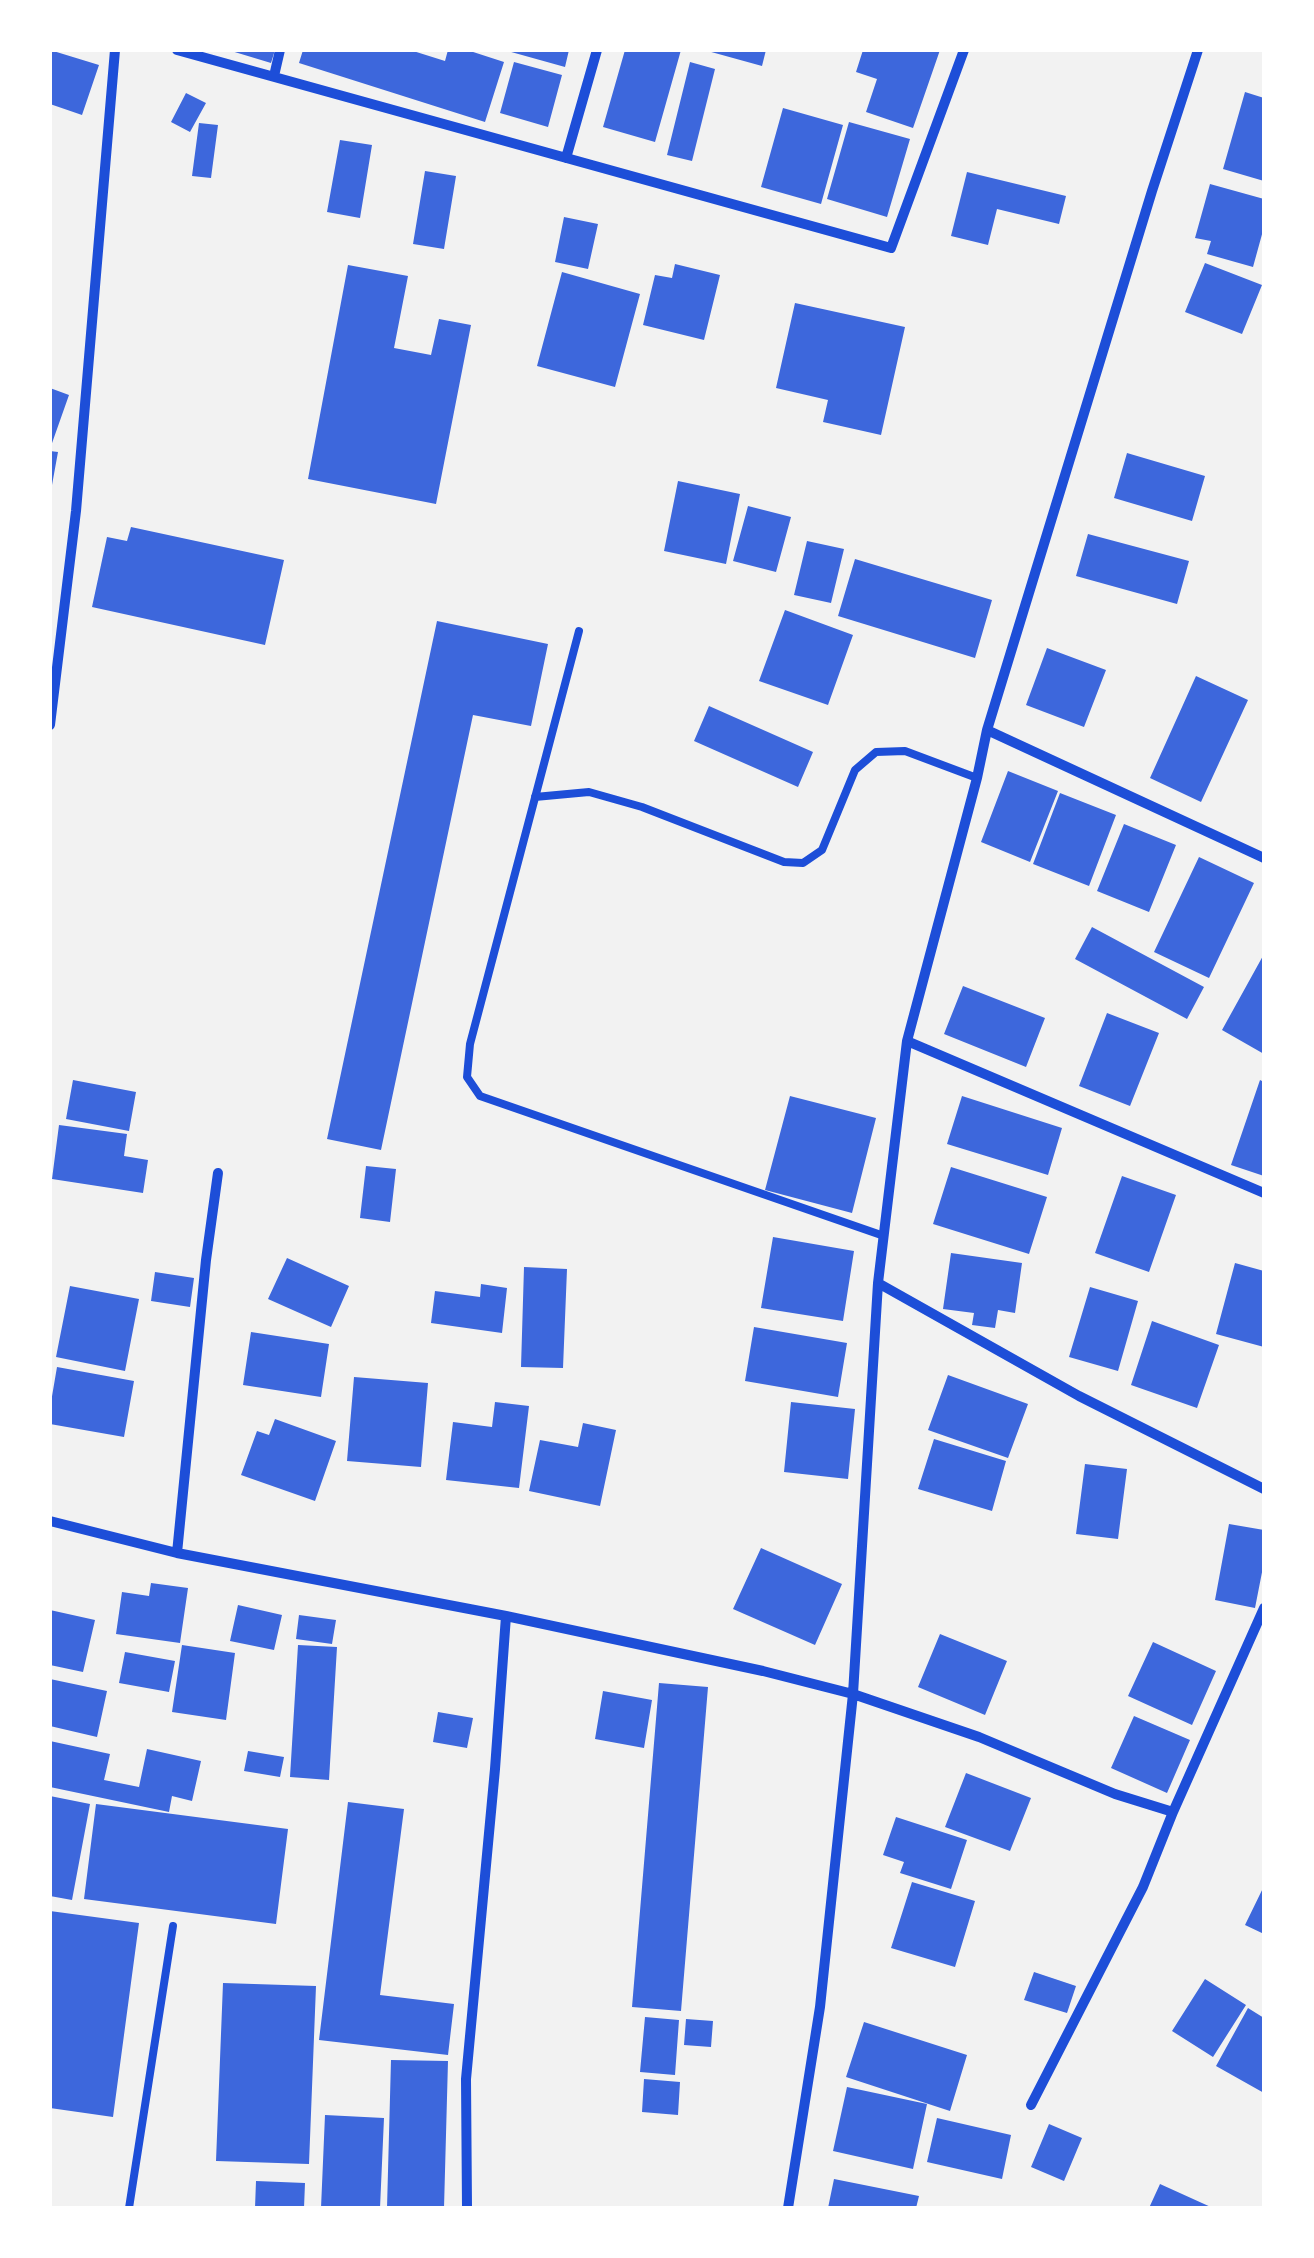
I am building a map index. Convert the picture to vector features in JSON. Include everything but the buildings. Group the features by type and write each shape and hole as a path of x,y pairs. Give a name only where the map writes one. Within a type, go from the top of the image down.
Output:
{"street":[{"path":"50,724 76,511 115,50"},
{"path":"176,50 891,248 964,50"},
{"path":"274,76 280,50"},
{"path":"566,158 597,50"},
{"path":"788,2208 820,2006 853,1694 878,1283 907,1041 987,730 1198,50"},
{"path":"987,730 1264,858"},
{"path":"907,1041 1264,1193"},
{"path":"177,1553 218,1173"},
{"path":"878,1283 1079,1396 1264,1489"},
{"path":"50,1521 177,1553 506,1616 853,1694 979,1738 1115,1794 1173,1812"},
{"path":"1031,2105 1144,1887 1264,1608"},
{"path":"467,2208 466,2079 506,1616"}],"lane":[{"path":"579,631 470,1044 468,1077 480,1096 884,1236"},
{"path":"535,797 588,792 642,807 784,862 803,863 822,850 855,770 876,752 905,751 977,778"},
{"path":"129,2208 173,1926"}]}
